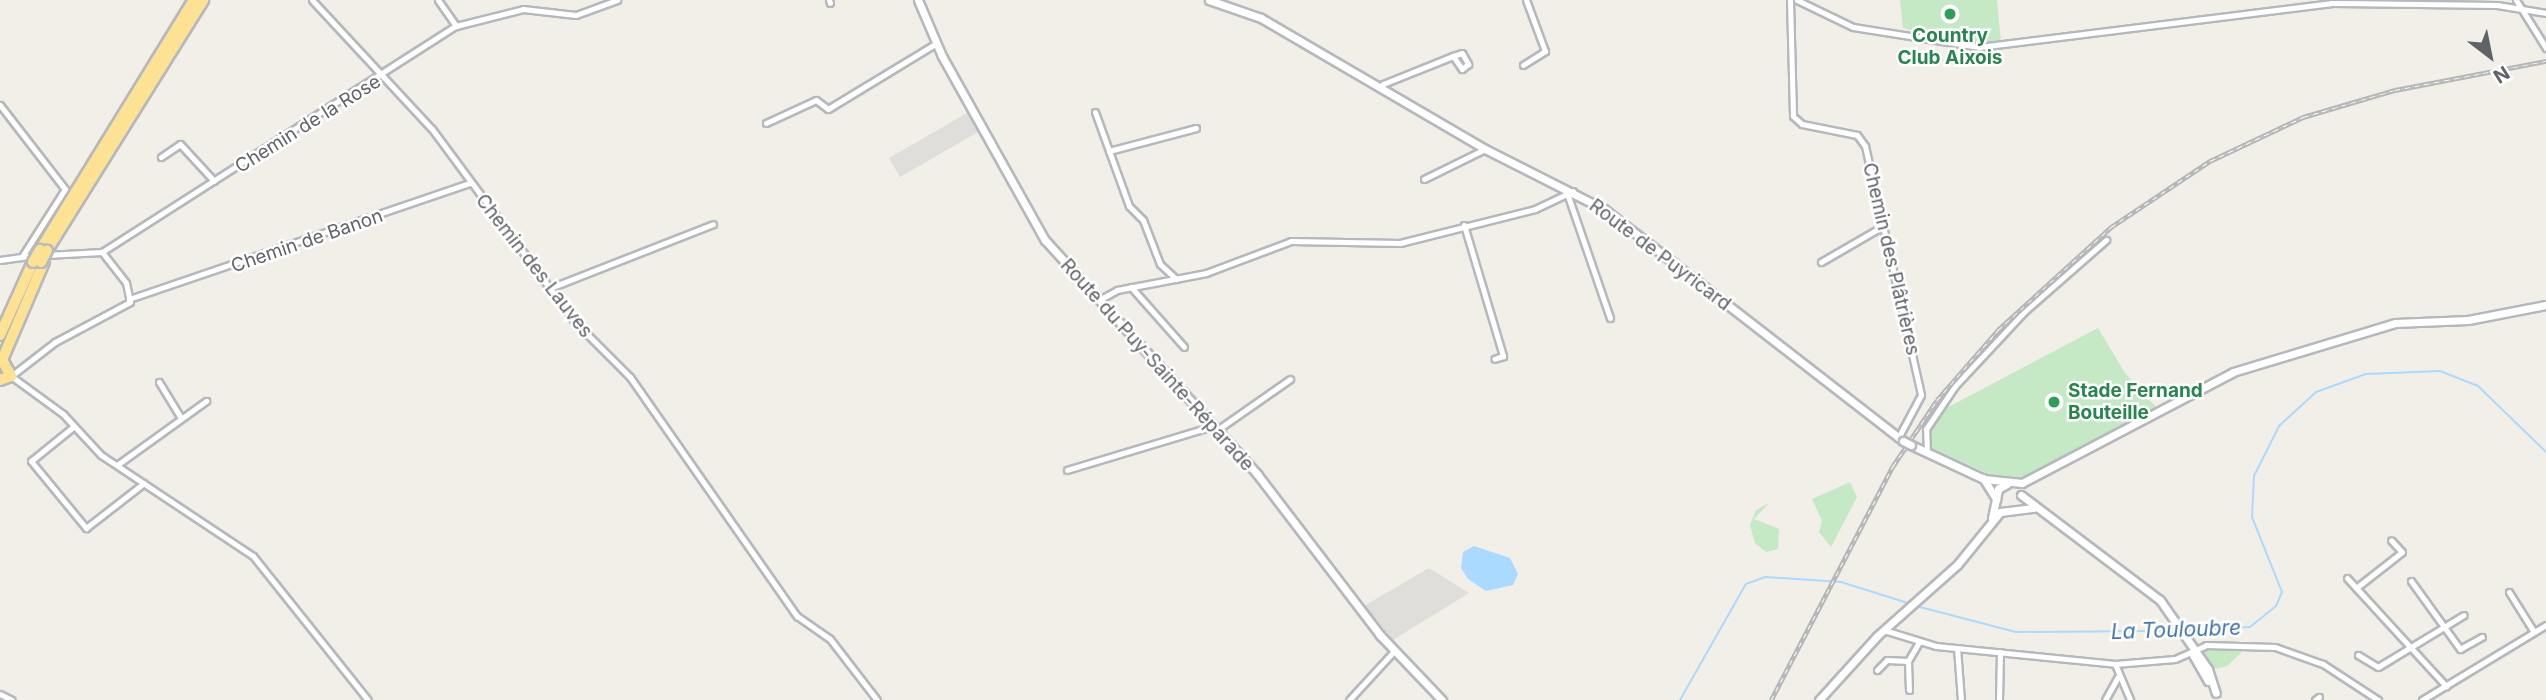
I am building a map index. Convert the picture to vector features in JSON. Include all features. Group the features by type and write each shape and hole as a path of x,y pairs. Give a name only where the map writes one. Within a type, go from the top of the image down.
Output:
{"highway":[{"path":"0,353 45,250 194,0"},
{"path":"45,250 203,0"},
{"path":"0,325 24,279 39,262"},
{"path":"0,380 11,376 3,368 3,355 39,262"},
{"path":"0,335 24,279"}],"main road":[{"name":"Route du Puy-Sainte-Réparade","path":"918,0 935,44 1023,208 1099,301 1215,428 1395,650 1441,700"},
{"name":"Route de Puyricard","path":"1209,0 1261,18 1382,85 1485,149 1570,194 1900,439 1983,479 2010,484"},
{"path":"1986,528 1996,498 2010,484 2032,480 2233,372 2395,323 2469,320 2546,305"},
{"name":"Route de Puyricard","path":"1983,479 2007,509"},
{"path":"2016,507 2021,494 2032,480"},
{"path":"2010,484 2034,508 2160,600 2179,626 2218,697"},
{"path":"1819,700 1884,630 2007,509 2034,508"}],"street":[{"name":"Chemin des Lauves","path":"312,0 385,77 550,288 630,377 797,616 830,639 877,700"},
{"path":"438,0 456,26"},
{"name":"Chemin de la Rose","path":"102,252 385,77 456,26 523,9 576,15 617,0"},
{"path":"1523,65 1545,51 1526,0"},
{"name":"Chemin des Plâtrières","path":"1790,0 1793,116 1862,140 1921,395 1900,439"},
{"path":"1797,0 1853,27 1979,47 2332,3 2517,3 2546,13"},
{"path":"2517,3 2546,48"},
{"path":"766,123 816,100 828,109 935,44"},
{"path":"1382,85 1453,56"},
{"path":"0,105 65,189 23,255"},
{"path":"1095,112 1129,206 1143,220 1160,264 1176,279"},
{"path":"1109,151 1196,128"},
{"path":"161,157 180,144 214,181"},
{"path":"1424,179 1485,149"},
{"name":"Chemin de Banon","path":"130,296 143,296 470,183"},
{"path":"1099,301 1131,287 1176,279 1304,239 1387,245 1570,194 1610,318"},
{"path":"550,288 713,224"},
{"path":"1464,225 1503,356 1494,359"},
{"path":"1821,262 1883,226"},
{"path":"1927,453 1926,429 1955,386 2025,311 2106,240"},
{"path":"0,260 23,255 102,252 118,273 130,296 116,312 55,342 11,376 117,465 223,534 279,582 368,700"},
{"path":"1131,287 1184,347"},
{"path":"1066,470 1215,428 1290,379"},
{"path":"159,382 181,418"},
{"path":"117,465 206,401"},
{"path":"73,427 31,461 86,528 144,483"},
{"path":"2356,588 2402,552 2391,540"},
{"path":"2347,578 2407,651 2446,686"},
{"path":"2411,581 2460,649 2482,637"},
{"path":"2509,592 2534,632"},
{"path":"2358,655 2375,668 2464,615"},
{"path":"2422,700 2546,625"},
{"path":"1884,630 1919,642 1957,648 2115,664 2221,645 2293,651 2378,700"},
{"path":"1909,690 1908,661 1919,642"},
{"path":"1957,648 1961,700"},
{"path":"1349,700 1395,650"},
{"path":"1999,700 2000,652"},
{"path":"1877,670 1887,660 1908,661"},
{"path":"2115,664 2130,700"},
{"path":"2105,700 2118,684 2118,672"},
{"path":"0,694 12,700"}],"shaded area":[{"path":"967,113 978,132 900,177 889,158"},
{"path":"1429,568 1469,593 1393,640 1364,606"}],"green space":[{"name":"Country Club Aixois","path":"1900,0 1997,0 2001,43 1957,42 1903,28"},
{"name":"Stade Fernand Bouteille","path":"2098,328 2125,373 2157,408 2035,476 2003,480 1928,447 1927,432 1939,412"},
{"path":"1850,482 1857,497 1831,547 1819,532 1822,521 1812,499"},
{"path":"1769,503 1754,519 1779,529 1778,549 1766,552 1755,543 1750,525 1756,510"},
{"path":"2210,648 2246,648 2227,666 2211,670 2203,654"}],"water":[{"path":"1474,546 1510,558 1518,574 1513,585 1486,591 1468,579 1461,568 1463,552"}],"waterway":[{"name":"La Touloubre","path":"2185,630 2250,627 2276,606 2282,592 2252,517 2254,476 2279,426 2316,392 2366,374 2440,371 2478,386 2546,452"},
{"name":"La Touloubre","path":"1680,700 1746,584 1765,577 1841,582 1908,603"},
{"name":"La Touloubre","path":"1916,606 2016,632 2179,631"}],"railway":[{"path":"1771,700 1893,466 1937,400 1998,330 2111,227 2210,161 2303,117 2395,90 2546,61"}],"place":[{"name":"Country Club Aixois","path":"1950,14"},
{"name":"Stade Fernand Bouteille","path":"2054,402"}]}
